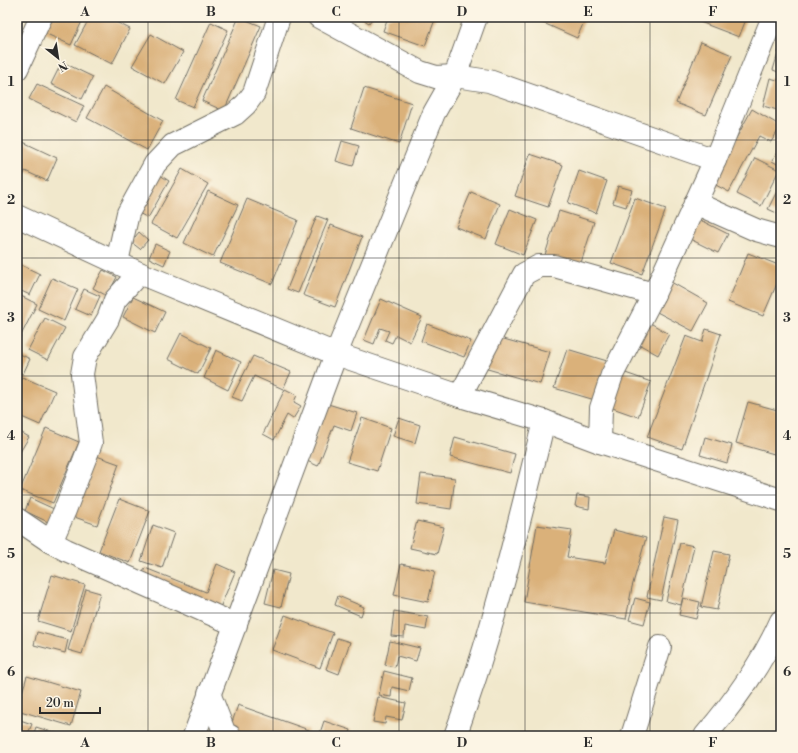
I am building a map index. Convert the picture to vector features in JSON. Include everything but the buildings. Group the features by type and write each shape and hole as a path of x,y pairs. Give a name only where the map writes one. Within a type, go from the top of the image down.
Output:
{"street":[{"path":"17,69 41,17"},
{"path":"117,262 128,213 155,164 173,145 235,114 246,104 254,93 280,17"},
{"path":"319,17 420,72 436,77 455,76 489,81 715,160"},
{"path":"194,736 336,354 434,113 455,76 476,17"},
{"path":"600,442 601,408 612,375 654,294 715,160 773,17"},
{"path":"695,203 756,230 781,237"},
{"path":"17,216 139,273 336,354 460,396 544,421 600,442 781,500"},
{"path":"460,396 524,274 539,266 554,266 654,294"},
{"path":"51,542 91,442 83,392 82,374 85,357 108,319 115,300 139,273"},
{"path":"455,736 471,692 510,562 544,421"},
{"path":"17,519 51,542 236,625"},
{"path":"705,736 728,709 757,668 781,621"},
{"path":"632,736 660,648"},
{"path":"209,693 225,734 230,736"}]}
